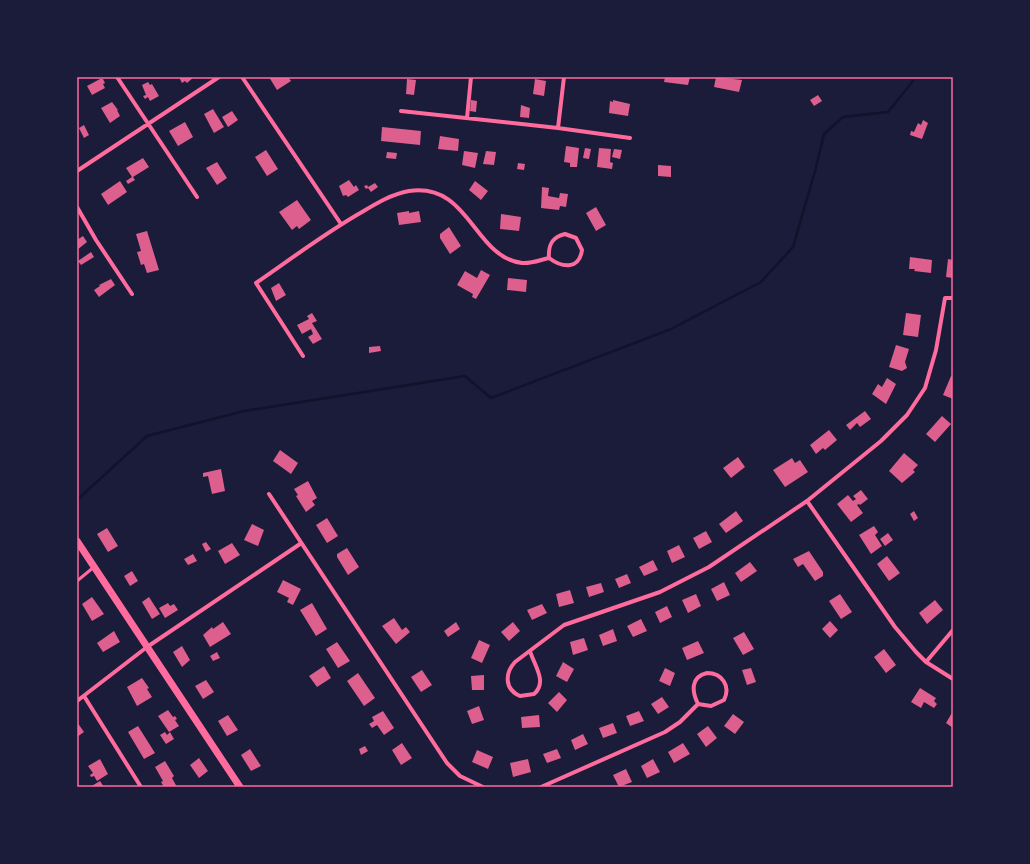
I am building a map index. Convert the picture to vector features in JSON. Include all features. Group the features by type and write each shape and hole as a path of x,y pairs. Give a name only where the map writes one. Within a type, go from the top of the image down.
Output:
{"street":[{"path":"117,77 149,122 197,197"},
{"path":"77,171 219,77"},
{"path":"242,77 341,224"},
{"path":"467,118 471,77"},
{"path":"558,128 564,77"},
{"path":"401,111 558,128 630,138"},
{"path":"303,356 256,283 341,224 393,195 416,190 428,191 440,195 455,204 472,222 488,244 508,257 522,263 549,258 560,265 571,265 580,258 582,248 574,236 568,234 561,235 551,242 549,248 549,258"},
{"path":"77,207 96,240 132,294"},
{"path":"530,651 539,675 540,685 534,694 520,696 512,690 507,675 515,662 564,625 631,603 687,580 735,551 768,526 807,501 887,436 903,421 925,388 933,364 945,298 953,298"},
{"path":"269,494 300,544 447,763 460,776 483,787"},
{"path":"807,501 895,627 926,662 953,679"},
{"path":"77,541 240,787"},
{"path":"77,701 147,647 300,544"},
{"path":"926,662 953,630"},
{"path":"707,673 719,675 725,682 726,687 724,700 711,706 698,704 693,690 697,679 707,673"},
{"path":"84,696 141,787"},
{"path":"541,787 665,732 680,722 698,704"}],"lane":[{"path":"77,581 94,568"}],"building":[{"path":"179,77 194,77 187,83 185,81 182,83"},
{"path":"269,77 288,77 291,81 277,90"},
{"path":"665,77 690,77 688,85 664,82"},
{"path":"716,77 742,80 739,92 714,87"},
{"path":"100,79 103,79 105,88 92,95 87,86"},
{"path":"407,79 416,80 414,95 406,94"},
{"path":"535,79 546,81 544,96 533,94"},
{"path":"148,82 150,85 152,84 159,96 150,101 148,97 145,99 143,96 146,95 142,85"},
{"path":"818,95 822,101 814,106 810,100"},
{"path":"471,100 477,101 476,112 470,111"},
{"path":"613,100 630,104 628,116 609,113 610,101 613,102"},
{"path":"112,102 118,110 120,116 110,123 101,108"},
{"path":"521,105 530,108 529,118 520,117"},
{"path":"213,109 224,127 214,133 204,114"},
{"path":"232,111 238,120 228,127 222,117"},
{"path":"923,120 928,123 922,139 910,135 911,131 914,132 918,123 921,125"},
{"path":"185,122 193,137 178,146 169,131"},
{"path":"84,125 89,135 84,138 79,128"},
{"path":"382,127 421,131 420,145 381,141"},
{"path":"440,136 459,139 458,151 438,149"},
{"path":"566,146 579,148 577,167 570,167 570,163 564,162"},
{"path":"585,148 591,149 589,159 583,158"},
{"path":"599,148 611,149 610,162 613,163 612,169 597,167"},
{"path":"614,149 622,150 620,159 612,157"},
{"path":"266,150 278,169 267,176 255,157"},
{"path":"464,151 478,153 475,168 462,165"},
{"path":"486,151 496,152 494,165 483,164"},
{"path":"387,152 397,153 396,159 386,158"},
{"path":"143,158 149,167 133,177 135,180 128,184 126,181 132,177 126,168"},
{"path":"217,162 227,178 217,185 206,168"},
{"path":"518,163 525,164 524,170 517,169"},
{"path":"658,165 671,166 671,177 658,176"},
{"path":"349,180 354,187 356,185 359,190 348,197 346,195 343,196 339,186"},
{"path":"120,181 127,192 108,205 101,194"},
{"path":"475,181 488,191 481,200 469,190"},
{"path":"375,183 378,187 371,192 364,186 367,185 368,187"},
{"path":"542,187 549,188 548,196 559,198 560,193 568,194 566,207 560,206 559,210 541,208"},
{"path":"297,200 311,220 299,229 297,226 292,230 279,212"},
{"path":"596,207 606,225 596,231 586,213"},
{"path":"409,211 409,213 419,211 421,222 399,225 397,213"},
{"path":"501,214 521,217 519,231 500,229"},
{"path":"449,227 461,246 450,254 440,238 440,234"},
{"path":"147,231 159,270 147,273 144,264 141,265 137,252 141,251 136,234"},
{"path":"83,236 87,242 77,250 77,240"},
{"path":"91,252 94,257 81,265 78,261"},
{"path":"910,257 932,260 931,273 909,269"},
{"path":"948,259 953,260 953,278 946,277"},
{"path":"481,270 490,275 476,299 472,297 473,294 457,285 465,271 477,278"},
{"path":"508,278 527,280 526,292 507,290"},
{"path":"111,279 115,285 99,297 94,290 100,286 99,285"},
{"path":"279,283 286,295 276,301 271,288"},
{"path":"312,313 317,321 312,323 322,339 313,344 308,337 313,334 311,329 302,334 297,325 309,319 307,316"},
{"path":"906,313 921,315 918,337 903,335"},
{"path":"896,345 909,349 905,362 907,368 902,371 889,367"},
{"path":"380,346 381,351 369,353 369,347"},
{"path":"951,376 953,377 953,399 943,395"},
{"path":"887,378 896,384 886,404 872,394 878,384 882,387"},
{"path":"865,411 871,419 860,427 857,423 850,430 846,425"},
{"path":"942,416 951,424 935,442 926,434"},
{"path":"829,430 837,440 825,450 823,448 816,454 810,445"},
{"path":"280,450 298,463 291,474 273,461"},
{"path":"904,453 918,465 913,470 915,472 902,483 889,471"},
{"path":"738,457 745,467 731,478 723,468"},
{"path":"792,458 795,463 800,460 808,472 785,487 773,470"},
{"path":"221,469 225,491 212,494 208,476 203,477 203,473"},
{"path":"308,481 317,498 312,501 315,505 306,512 296,496 298,495 294,489"},
{"path":"861,490 868,499 860,505 857,505 863,513 851,522 837,504 848,495 853,501 856,499 853,496"},
{"path":"736,511 743,521 726,533 719,524"},
{"path":"914,511 918,518 914,521 910,514"},
{"path":"327,518 338,536 327,543 316,525"},
{"path":"252,524 264,530 258,546 244,540"},
{"path":"874,526 878,532 875,535 882,546 871,554 859,535"},
{"path":"107,528 118,546 108,552 97,534"},
{"path":"706,531 712,542 699,549 693,538"},
{"path":"888,533 893,540 885,546 880,539"},
{"path":"206,542 211,549 206,552 202,544"},
{"path":"232,543 240,555 225,564 218,551"},
{"path":"679,545 685,557 672,563 667,551"},
{"path":"347,548 359,567 348,575 337,557 337,554"},
{"path":"809,551 823,572 823,576 815,581 803,564 798,567 793,559"},
{"path":"193,554 197,561 188,565 184,559"},
{"path":"887,556 900,573 889,581 877,564"},
{"path":"653,560 658,570 644,576 639,567"},
{"path":"750,562 757,571 741,582 735,573"},
{"path":"132,571 138,581 130,586 124,576"},
{"path":"627,574 631,583 619,588 615,579"},
{"path":"283,580 301,589 293,605 287,602 289,598 277,592"},
{"path":"724,582 730,595 717,601 711,589"},
{"path":"601,583 604,592 589,597 586,587"},
{"path":"570,590 574,603 559,607 556,594"},
{"path":"696,594 701,606 688,613 682,600"},
{"path":"840,594 852,612 841,619 829,601"},
{"path":"92,597 104,614 92,621 82,604"},
{"path":"149,597 160,614 152,619 142,602"},
{"path":"935,600 943,610 927,624 919,613"},
{"path":"168,603 170,606 174,604 178,610 165,618 159,608"},
{"path":"312,603 327,629 316,636 300,610"},
{"path":"542,604 547,613 532,620 527,610"},
{"path":"667,606 672,617 660,623 655,612"},
{"path":"394,618 402,630 406,627 410,632 396,644 382,626"},
{"path":"641,619 647,631 633,637 627,626"},
{"path":"830,621 838,630 830,638 822,629"},
{"path":"223,622 231,634 210,647 203,635 212,627 213,629"},
{"path":"456,622 460,629 448,637 444,631"},
{"path":"513,622 520,631 509,641 501,632"},
{"path":"613,629 617,641 603,646 599,635"},
{"path":"114,631 120,642 103,652 97,643"},
{"path":"744,632 754,649 743,655 733,638"},
{"path":"584,638 588,650 573,655 570,642"},
{"path":"479,640 490,645 482,663 471,658"},
{"path":"698,641 704,653 687,660 682,648"},
{"path":"337,642 350,661 338,668 326,649"},
{"path":"182,646 190,660 182,667 173,652"},
{"path":"884,649 896,665 886,673 874,657"},
{"path":"217,652 220,658 213,661 210,656"},
{"path":"563,662 574,669 567,682 556,676"},
{"path":"324,666 331,678 317,687 309,676"},
{"path":"665,668 675,673 670,686 659,681"},
{"path":"751,668 756,682 747,685 742,670"},
{"path":"422,670 432,685 421,692 411,677"},
{"path":"358,673 375,698 364,706 347,681"},
{"path":"484,675 484,690 472,690 471,676"},
{"path":"142,678 149,688 147,689 152,697 137,706 127,687"},
{"path":"206,680 214,692 203,699 195,686"},
{"path":"920,688 936,698 934,701 937,704 934,708 924,702 921,708 911,702"},
{"path":"559,692 567,700 557,712 548,703"},
{"path":"662,697 669,707 658,714 651,704"},
{"path":"479,706 484,720 472,724 467,711"},
{"path":"168,710 173,717 175,716 177,719 175,720 179,726 169,732 158,716"},
{"path":"383,711 394,728 384,735 377,725 372,728 369,724 374,721 372,717"},
{"path":"639,711 644,721 630,726 626,716"},
{"path":"953,711 953,728 946,723"},
{"path":"733,714 744,722 735,734 724,726"},
{"path":"228,715 238,730 227,736 218,721"},
{"path":"539,715 540,727 522,728 521,717"},
{"path":"77,722 84,732 77,737"},
{"path":"613,723 617,733 603,738 599,728"},
{"path":"138,726 155,753 144,759 128,732"},
{"path":"708,726 717,738 706,747 697,734"},
{"path":"165,732 167,735 170,732 174,739 166,744 160,735"},
{"path":"583,734 588,744 575,750 571,740"},
{"path":"402,743 412,758 401,765 392,750"},
{"path":"683,743 690,754 674,763 668,752"},
{"path":"365,746 368,751 361,755 359,749"},
{"path":"250,749 261,766 251,771 241,755"},
{"path":"557,749 561,758 547,763 543,754"},
{"path":"477,750 493,757 488,769 472,762"},
{"path":"199,758 208,771 199,778 190,765"},
{"path":"100,759 108,774 97,781 94,776 91,777 90,775 93,773 88,766"},
{"path":"528,759 531,772 513,777 510,763"},
{"path":"653,759 660,772 647,778 641,766"},
{"path":"165,761 174,776 172,778 177,787 164,787 161,782 163,781 155,767"},
{"path":"626,769 632,782 619,787 613,775"},
{"path":"100,781 104,787 90,787"}],"waterway":[{"path":"77,500 147,436 244,411 465,376 491,398 671,329 761,282 793,247 824,134 843,117 888,112 913,81"}]}
